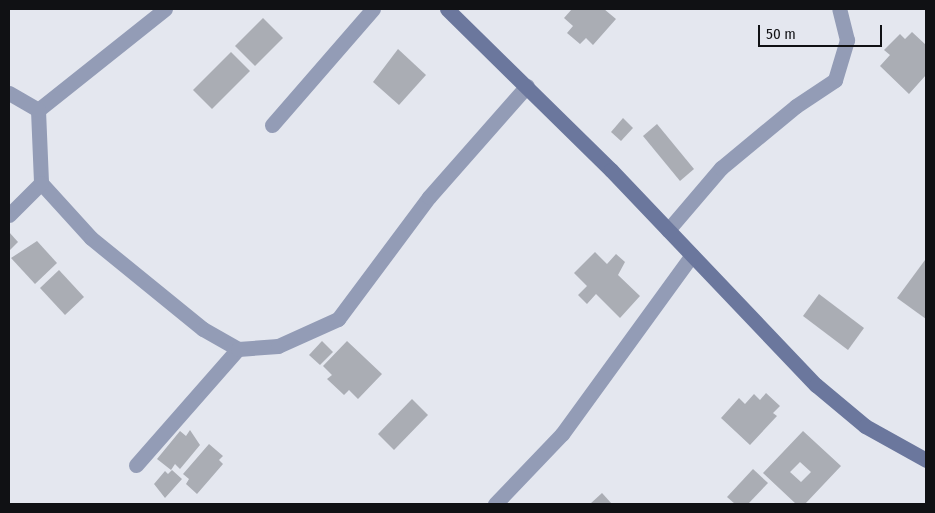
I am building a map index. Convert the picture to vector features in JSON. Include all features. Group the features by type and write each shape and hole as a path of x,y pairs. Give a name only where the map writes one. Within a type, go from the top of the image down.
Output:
{"street":[{"path":"38,110 165,9"},
{"path":"272,125 373,9"},
{"path":"447,9 527,86 816,385 866,426 926,460"},
{"path":"668,230 721,168 796,106 835,80 847,40 839,9"},
{"path":"38,110 41,183 91,238 203,329 238,350 278,346 338,319 428,197 527,86"},
{"path":"9,93 38,110"},
{"path":"9,215 41,183"},
{"path":"495,504 562,434 692,255"},
{"path":"136,465 238,350"}],"building":[{"path":"572,9 604,9 616,19 593,45 586,38 580,44 567,33 573,26 564,18"},
{"path":"263,18 283,38 255,66 235,46"},
{"path":"912,32 926,45 926,75 909,94 880,66 890,55 884,50 900,34 905,39"},
{"path":"398,49 426,75 399,105 373,82"},
{"path":"231,52 250,71 212,109 193,90"},
{"path":"623,118 633,128 621,141 611,132"},
{"path":"657,124 694,169 680,181 643,136"},
{"path":"9,232 18,242 9,251"},
{"path":"37,241 57,263 35,284 11,258"},
{"path":"595,252 607,264 616,254 625,262 618,275 640,296 620,318 596,294 587,304 578,295 587,286 574,273"},
{"path":"926,260 926,319 897,298"},
{"path":"59,270 84,297 65,315 40,288"},
{"path":"819,294 864,328 848,350 803,316"},
{"path":"322,341 333,352 320,365 309,355"},
{"path":"347,341 382,374 358,399 349,390 344,395 327,379 332,375 323,366"},
{"path":"766,393 780,406 773,413 777,416 750,445 721,418 739,398 745,404 754,394 760,400"},
{"path":"412,399 428,415 394,450 378,434"},
{"path":"190,430 200,445 180,469 175,464 171,470 157,459 180,431 186,436"},
{"path":"803,431 841,466 805,504 796,504 763,473","holes":["800,462 811,472 801,482 790,472"]},
{"path":"209,444 223,456 219,460 223,464 197,494 186,484 189,479 183,474"},
{"path":"753,469 768,483 748,504 735,504 727,497"},
{"path":"172,470 182,479 165,498 154,484 165,471 168,474"},
{"path":"602,493 612,504 590,504"}]}
